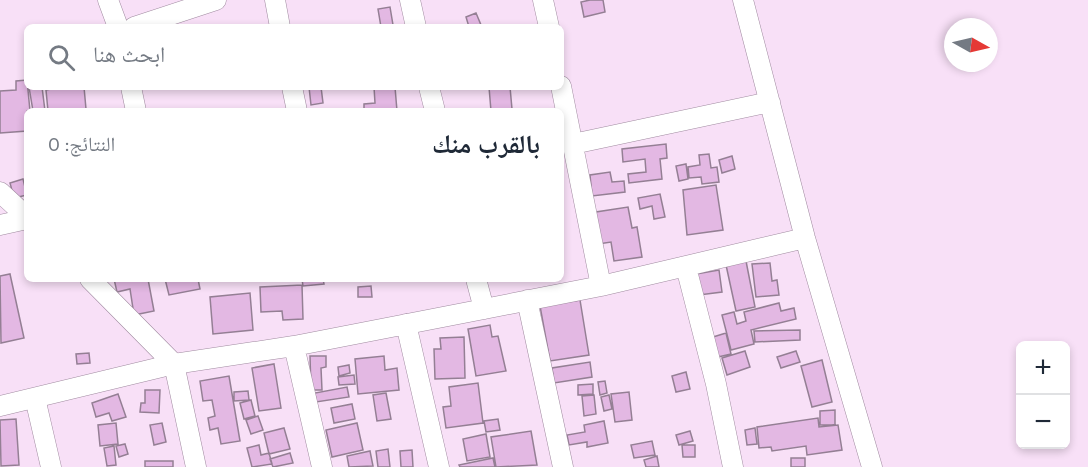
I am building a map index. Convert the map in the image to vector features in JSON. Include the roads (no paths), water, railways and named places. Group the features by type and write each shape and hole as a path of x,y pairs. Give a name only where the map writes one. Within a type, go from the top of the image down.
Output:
{"street":[{"path":"108,0 117,24"},
{"path":"143,24 216,0"},
{"path":"275,0 279,24"},
{"path":"410,0 415,24"},
{"path":"543,0 548,24"},
{"path":"743,0 806,238 872,467"},
{"path":"132,90 135,108"},
{"path":"293,90 296,108"},
{"path":"430,90 434,108"},
{"path":"562,90 601,286"},
{"path":"573,144 770,102"},
{"path":"0,192 24,215"},
{"path":"0,225 24,219"},
{"path":"0,406 174,364 294,346 601,286 806,238"},
{"path":"686,267 716,384 733,467"},
{"path":"93,282 174,364 196,467"},
{"path":"477,282 484,309"},
{"path":"527,300 563,467"},
{"path":"406,324 439,467"},
{"path":"294,346 322,467"},
{"path":"36,398 51,467"}]}
